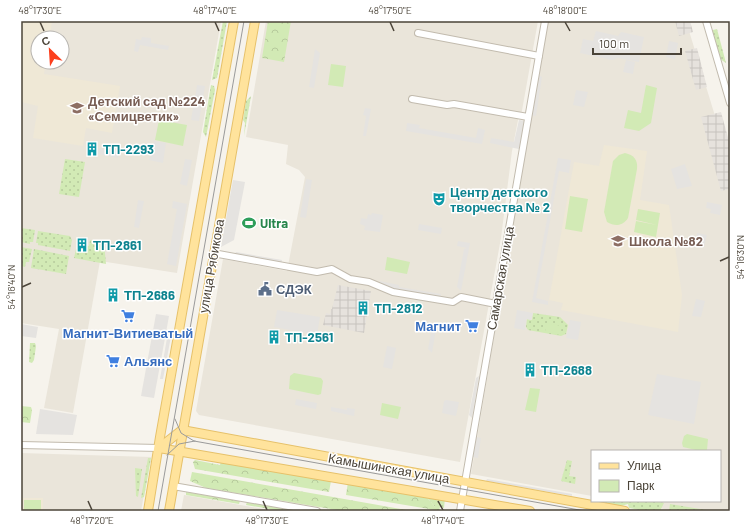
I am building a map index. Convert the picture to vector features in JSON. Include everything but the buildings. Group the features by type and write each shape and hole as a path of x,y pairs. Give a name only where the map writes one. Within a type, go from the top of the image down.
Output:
{"main road":[{"name":"улица Рябикова","path":"148,511 234,21"},
{"name":"улица Рябикова","path":"169,511 178,450 255,21"},
{"path":"159,448 182,430"},
{"name":"Камышинская улица","path":"182,430 625,511"},
{"name":"Камышинская улица","path":"159,448 178,450 530,511"}],"street":[{"name":"Самарская улица","path":"460,511 545,21"},
{"path":"706,21 730,100"},
{"path":"418,33 539,56"},
{"path":"412,99 447,105 454,104 528,117"},
{"path":"213,253 317,272 332,269 350,279 369,282 393,292 453,302 461,297 496,304"},
{"name":"Камышинская улица","path":"21,445 159,448"},
{"path":"173,486 317,511"}],"shaded area":[{"path":"21,21 221,21 177,273 100,261 73,413 44,408 59,329 21,323"},
{"name":"Детский сад №224 «Семицветик»","path":"21,21 52,21 51,30 30,30 30,70 45,70 44,74 120,86 112,133 86,128 83,146 33,138 38,106 21,102"},
{"path":"266,21 538,21 521,116 519,115 512,151 501,238 460,462 199,415 196,411 223,259 287,271 305,177 299,170 286,164 288,145 246,137"},
{"path":"547,21 686,21 730,165 730,511 675,511 626,502 721,502 721,450 591,450 591,496 471,474"},
{"path":"675,21 690,21 693,32 679,36"},
{"path":"596,31 618,36 621,32 644,37 639,62 618,58 612,60 580,53 583,39 593,41"},
{"path":"142,37 151,38 151,43 169,46 168,50 140,45 138,52 134,51 136,39 141,40"},
{"path":"669,41 678,43 675,59 666,57"},
{"path":"697,48 707,87 696,90 685,51"},
{"path":"315,49 320,53 314,88 309,87"},
{"path":"626,60 635,62 633,74 623,72"},
{"path":"538,75 542,77 536,116 531,115"},
{"path":"197,85 205,86 199,121 191,120"},
{"path":"576,90 588,92 584,107 573,105"},
{"path":"365,108 371,109 366,136 363,136 366,116 363,115"},
{"path":"721,112 730,145 730,189 721,191 701,117"},
{"path":"519,120 525,121 519,149 490,143 491,138 514,142"},
{"path":"407,123 420,125 419,128 476,138 478,128 485,130 482,144 406,131"},
{"path":"154,141 166,143 163,163 149,160"},
{"name":"Школа №82","path":"604,145 647,151 640,200 669,205 682,295 678,332 561,310 563,303 549,300 574,162 599,166"},
{"path":"99,148 119,152 118,158 98,154"},
{"path":"558,158 571,160 569,173 559,171 536,298 548,301 548,305 532,302"},
{"path":"185,159 192,160 187,186 180,184"},
{"path":"685,164 692,186 677,189 671,169"},
{"path":"306,179 312,180 306,218 300,217"},
{"path":"233,180 245,182 234,240 221,247"},
{"path":"138,200 144,201 139,228 134,227"},
{"path":"173,201 187,204 176,266 167,264 177,209 172,208"},
{"path":"707,202 722,205 720,215 710,213 711,209 706,208"},
{"path":"372,213 383,215 380,232 364,230 365,226 360,224 361,218 367,219 368,214 371,215"},
{"path":"419,224 442,228 441,234 418,230"},
{"path":"697,233 707,235 704,247 695,246"},
{"path":"458,241 470,243 461,291 457,287 464,249 467,248 457,246"},
{"path":"236,252 282,260 281,264 234,255"},
{"path":"380,281 399,285 399,287 441,294 440,298 391,290 379,285"},
{"path":"338,285 371,291 364,333 323,325 326,313 330,314 332,309"},
{"path":"696,299 705,301 701,317 692,316"},
{"path":"277,310 320,317 317,335 274,327"},
{"path":"517,310 533,313 531,320 526,319 525,330 514,328"},
{"path":"156,314 169,316 154,398 141,396"},
{"path":"570,320 581,322 578,340 566,338"},
{"path":"21,324 38,327 36,338 21,336"},
{"path":"432,328 436,329 432,353 428,349"},
{"path":"172,331 163,379 160,379 168,332"},
{"path":"387,346 396,348 392,369 383,367"},
{"path":"657,374 701,382 694,424 648,415"},
{"path":"479,376 472,418 469,415 476,378"},
{"path":"296,399 317,403 316,409 295,405"},
{"path":"444,401 459,402 456,416 442,413"},
{"path":"331,407 347,410 347,408 355,409 354,416 331,411"},
{"path":"40,409 77,415 73,435 36,434"},
{"path":"476,437 481,438 478,458 473,457"},
{"path":"21,453 151,457 141,511 21,511"},
{"path":"487,479 572,494 572,496 486,481"},
{"path":"184,495 275,511 181,511"},
{"path":"21,498 43,498 43,511 21,511"}],"green space":[{"path":"223,21 227,21 217,78 212,80"},
{"path":"268,21 291,21 284,62 262,58"},
{"path":"717,29 726,63 720,59 712,33 713,30"},
{"path":"331,64 346,66 343,87 328,85"},
{"path":"211,85 214,86 215,90 206,137 203,132"},
{"path":"646,85 657,88 651,123 639,131 624,128 628,110 641,113"},
{"path":"251,96 244,136 245,123 243,120 246,101"},
{"path":"159,120 187,125 183,146 155,140"},
{"path":"625,153 635,158 637,163 628,218 624,223 619,225 610,224 607,222 604,212 613,161 619,155"},
{"path":"65,159 85,162 79,197 59,194"},
{"path":"570,196 588,199 582,232 565,229"},
{"path":"638,209 660,213 656,237 634,232 636,221 657,225 636,220"},
{"path":"21,228 35,230 33,242 30,242 30,244 21,242"},
{"path":"38,231 70,236 72,240 70,251 38,245 38,243 36,243"},
{"path":"90,240 104,242 106,264 74,258 76,249 84,250 85,245 89,246"},
{"path":"21,247 32,249 29,262 26,262 25,267 21,266"},
{"path":"34,249 69,256 66,274 31,268"},
{"path":"387,257 410,262 407,274 385,270"},
{"path":"533,313 560,317 568,325 566,334 561,336 528,330 526,327 527,319 532,320"},
{"path":"546,323 562,326 560,335 545,332"},
{"path":"30,343 35,343 36,346 34,360 32,363 29,362"},
{"path":"294,373 321,378 323,381 321,394 318,395 289,389 290,376"},
{"path":"530,388 540,389 536,412 525,410"},
{"path":"382,403 401,407 398,419 380,415"},
{"path":"21,406 31,407 30,423 21,422"},
{"path":"687,434 708,439 707,450 696,450 683,447 682,443 684,436"},
{"path":"148,458 151,458 144,497 141,498"},
{"path":"195,460 220,465 221,461 331,481 329,492 195,469 193,462"},
{"path":"567,460 572,461 569,476 576,477 575,484 561,481"},
{"path":"135,468 142,469 138,497 136,496"},
{"path":"192,472 412,511 343,511 206,488 190,481"},
{"path":"348,482 425,495 435,507 435,510 346,495"},
{"path":"186,492 240,501 239,504 186,495"},
{"path":"425,495 445,498 444,508 440,507 439,511 435,510 435,507"},
{"path":"24,500 41,500 41,511 24,511"},
{"path":"247,502 300,511 281,511 246,505"},
{"path":"598,502 664,503 660,511 646,511 629,508 628,504 621,506"},
{"path":"670,504 712,511 669,511"}],"tram line":[{"path":"158,511 244,21"},
{"path":"175,419 181,433 194,441 585,511"},
{"path":"167,455 179,444 195,441"}],"place":[{"name":"Детский сад №224 «Семицветик»","path":"77,108"},
{"name":"ТП-2293","path":"92,149"},
{"name":"Центр детского творчества № 2","path":"439,199"},
{"name":"Ultra","path":"249,223"},
{"name":"Школа №82","path":"618,241"},
{"name":"ТП-2861","path":"82,245"},
{"name":"СДЭК","path":"265,289"},
{"name":"ТП-2686","path":"113,295"},
{"name":"ТП-2812","path":"363,308"},
{"name":"Магнит-Витиеватый","path":"128,316"},
{"name":"Магнит","path":"472,326"},
{"name":"ТП-2561","path":"274,337"},
{"name":"Альянс","path":"113,361"},
{"name":"ТП-2688","path":"530,370"}]}
